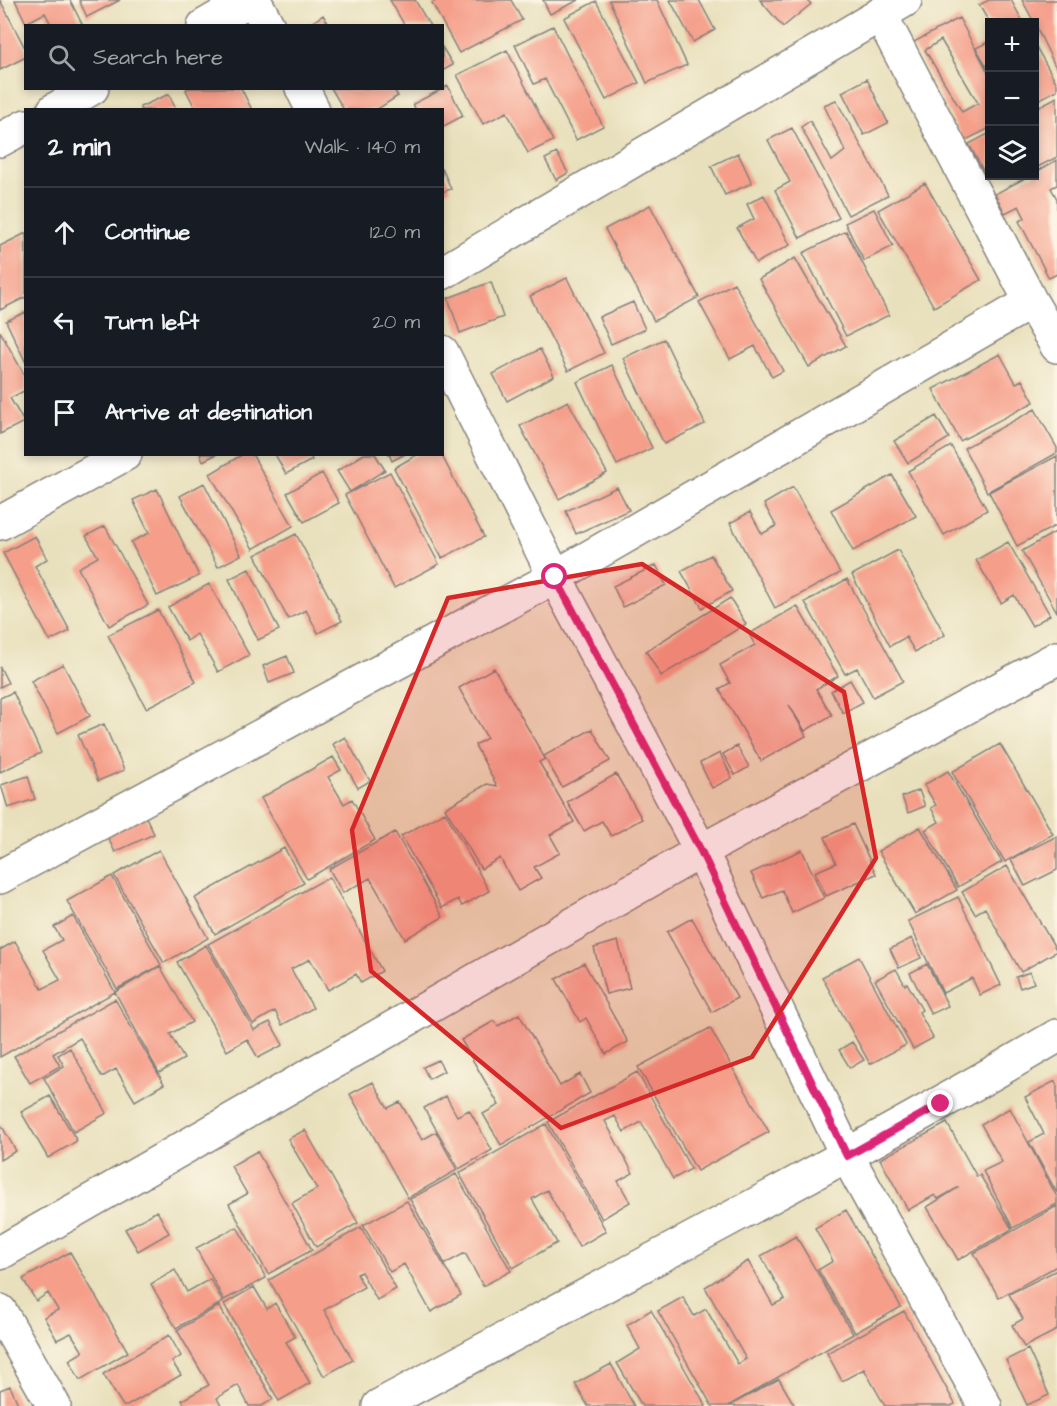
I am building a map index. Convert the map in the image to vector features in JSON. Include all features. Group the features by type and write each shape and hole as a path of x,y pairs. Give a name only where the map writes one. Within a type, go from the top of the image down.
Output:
{"street":[{"path":"208,24 252,0 267,24"},
{"path":"444,272 892,7 1031,302 1057,346"},
{"path":"57,108 89,90"},
{"path":"303,90 312,108"},
{"path":"0,140 24,127"},
{"path":"0,877 555,577 1031,302"},
{"path":"444,356 555,577 701,851 847,1156 985,1406"},
{"path":"0,523 120,456"},
{"path":"0,1253 701,851 1057,658"},
{"path":"379,1406 847,1156 1057,1036"},
{"path":"0,1311 54,1406"}],"highlighted area":[{"path":"642,564 844,692 876,858 752,1057 561,1128 371,971 352,830 448,598"}],"building":[{"path":"0,0 24,46 24,58 0,70"},
{"path":"15,0 70,0 82,24 51,24 45,13 26,23"},
{"path":"79,0 120,0 87,17"},
{"path":"390,0 415,0 429,24 404,24"},
{"path":"437,0 511,0 522,20 459,53 432,3"},
{"path":"543,0 579,0 550,14"},
{"path":"609,0 657,0 687,65 647,83"},
{"path":"670,0 699,0 715,30 693,42"},
{"path":"760,0 807,0 811,4 783,27"},
{"path":"989,0 1011,0 1021,18 987,18 979,5"},
{"path":"1022,0 1057,0 1057,70 1039,32 1039,18 1032,18"},
{"path":"596,1 639,83 606,100 564,18"},
{"path":"323,15 329,24 310,24"},
{"path":"959,18 985,67 985,130 964,141 912,43","holes":["941,40 978,103 962,112 925,50"]},
{"path":"553,26 603,126 576,140 545,79 534,84 515,45"},
{"path":"985,44 985,63 976,48"},
{"path":"444,50 453,65 444,70"},
{"path":"507,50 553,141 528,153 507,112 483,124 457,75"},
{"path":"1039,52 1057,84 1057,90 1039,99"},
{"path":"867,79 888,123 864,135 842,92"},
{"path":"448,86 463,116 444,126 444,108 415,108 413,104"},
{"path":"186,90 242,90 251,108 195,108"},
{"path":"332,90 394,90 398,96 379,108 343,108"},
{"path":"169,94 175,108 140,108"},
{"path":"1057,97 1057,157 1039,166 1039,126 1039,106"},
{"path":"836,100 888,195 848,215 801,127 810,121 832,161 845,151 824,105"},
{"path":"792,128 839,218 800,238 775,190 790,182 768,140"},
{"path":"985,136 985,174 969,144"},
{"path":"557,153 568,173 556,180 545,159"},
{"path":"738,153 752,183 725,195 711,166"},
{"path":"1057,160 1057,185 1051,188 1057,199 1057,274 1049,278 1019,221 1025,218 1019,206 1005,213 995,194 1021,180 1039,180 1039,170"},
{"path":"444,173 451,189 444,191"},
{"path":"925,183 981,280 934,307 878,210"},
{"path":"764,195 790,245 756,263 737,228 754,219 747,204"},
{"path":"650,205 699,297 654,321 605,229"},
{"path":"874,209 893,246 864,261 845,223"},
{"path":"846,231 889,315 846,336 803,253"},
{"path":"24,234 24,298 0,310 0,246"},
{"path":"795,258 846,346 809,367 759,279"},
{"path":"567,278 604,353 568,371 530,296"},
{"path":"491,282 503,317 460,333 448,298"},
{"path":"734,283 783,371 772,377 755,346 730,359 699,302"},
{"path":"633,302 645,329 611,344 599,317"},
{"path":"24,313 24,359 6,321"},
{"path":"0,331 24,374 24,391 10,398 24,422 0,434"},
{"path":"664,339 705,424 664,444 623,358"},
{"path":"540,349 554,376 507,401 493,374"},
{"path":"1000,354 1016,383 1022,380 1034,402 960,441 933,389"},
{"path":"612,365 652,448 617,465 577,382"},
{"path":"568,401 607,473 559,499 520,426"},
{"path":"1035,409 1057,448 1057,453 987,492 964,448"},
{"path":"936,416 949,438 908,463 894,441"},
{"path":"951,446 987,510 944,535 908,471"},
{"path":"201,456 213,456 203,461"},
{"path":"240,456 253,456 293,526 253,549 210,474"},
{"path":"276,456 310,456 312,460 286,474"},
{"path":"361,456 376,456 385,470 350,492 337,471"},
{"path":"390,456 401,456 392,461"},
{"path":"415,456 442,456 484,537 442,558 394,468"},
{"path":"1057,456 1057,525 1017,546 989,492"},
{"path":"390,472 439,564 394,588 345,495"},
{"path":"322,473 339,503 304,522 287,493"},
{"path":"892,475 916,516 853,551 831,510"},
{"path":"204,483 241,555 218,567 180,496"},
{"path":"617,487 629,510 576,534 566,511"},
{"path":"793,487 840,573 775,608 730,523 750,512 762,534 776,526 764,504"},
{"path":"157,489 199,576 157,596 131,542 149,533 133,500"},
{"path":"105,526 148,605 109,626 78,568 98,557 86,536"},
{"path":"1057,531 1057,612 1022,551"},
{"path":"296,534 342,621 318,633 306,610 288,619 255,555"},
{"path":"35,536 47,559 35,566 70,631 50,641 3,553"},
{"path":"1008,542 1050,615 1032,626 1014,595 1001,603 976,560"},
{"path":"898,550 945,635 915,652 906,637 890,646 852,575"},
{"path":"711,555 732,591 702,608 681,571"},
{"path":"656,565 666,585 623,607 613,586"},
{"path":"249,569 279,630 258,640 229,579"},
{"path":"847,579 903,681 873,697 857,668 845,674 805,602"},
{"path":"209,584 249,655 218,672 197,634 187,641 168,607"},
{"path":"730,598 746,624 661,676 646,651"},
{"path":"797,606 838,676 816,689 832,715 805,731 789,705 806,736 761,761 719,689 730,683 720,665 755,645 749,634"},
{"path":"158,610 196,682 146,708 108,635"},
{"path":"287,656 294,673 269,683 263,666"},
{"path":"63,664 90,716 58,733 31,681"},
{"path":"0,667 8,683 0,687"},
{"path":"494,668 545,759 539,762 574,822 550,835 560,853 534,867 541,878 518,891 500,858 481,869 445,808 487,784 497,786 475,745 487,738 459,688"},
{"path":"850,680 863,702 843,713 831,691"},
{"path":"13,692 41,753 0,772 0,698"},
{"path":"104,724 124,770 98,781 78,735"},
{"path":"592,729 610,761 562,787 544,756"},
{"path":"345,737 370,781 358,788 333,744"},
{"path":"1000,744 1053,834 1005,862 952,772"},
{"path":"737,746 749,767 735,775 723,754"},
{"path":"720,753 732,778 712,788 700,763"},
{"path":"333,757 341,770 328,777 344,804 352,799 375,840 307,879 261,798"},
{"path":"948,771 1002,862 958,887 925,830 939,822 931,808 936,805 924,785"},
{"path":"616,774 642,819 611,836 602,821 584,831 567,802"},
{"path":"28,776 35,799 8,808 1,785"},
{"path":"919,790 925,806 908,813 902,797"},
{"path":"445,812 489,891 462,906 458,899 442,908 401,836"},
{"path":"145,815 154,834 115,852 106,834"},
{"path":"853,824 876,874 826,896 815,872 836,863 825,837"},
{"path":"920,827 957,890 915,914 878,851"},
{"path":"395,832 443,917 405,939 370,878 343,893 329,869"},
{"path":"1057,836 1057,870 1025,886 1011,859"},
{"path":"284,848 304,883 215,934 195,898"},
{"path":"159,850 208,938 164,963 114,875"},
{"path":"802,850 824,898 792,913 782,890 763,898 751,873"},
{"path":"1007,866 1057,951 1021,972 985,908 975,914 962,892"},
{"path":"112,876 161,965 117,989 67,901"},
{"path":"329,877 382,971 361,983 356,974 328,990 310,959 291,969 313,1008 282,1025 275,1011 253,1024 208,944"},
{"path":"958,897 1001,985 980,995 972,978 943,993 908,921"},
{"path":"73,916 115,992 0,1057 0,950 15,941 42,989 60,980 43,950 62,940 54,927"},
{"path":"692,918 737,998 712,1012 667,932"},
{"path":"912,938 921,958 899,968 890,949"},
{"path":"618,941 630,988 606,994 594,948"},
{"path":"206,945 254,1030 270,1022 283,1045 258,1058 247,1039 227,1051 177,962"},
{"path":"859,957 906,1045 870,1064 822,977"},
{"path":"584,963 628,1042 606,1054 586,1018 580,1022 556,979"},
{"path":"927,964 948,1006 931,1014 910,973"},
{"path":"160,966 192,1022 170,1034 184,1059 159,1073 115,992"},
{"path":"896,969 922,1010 919,1012 933,1038 913,1049 875,980"},
{"path":"1030,972 1034,983 1020,988 1016,977"},
{"path":"115,999 164,1084 135,1101 116,1069 102,1077 80,1038 53,1054 60,1066 30,1083 14,1056"},
{"path":"519,1014 560,1086 580,1074 590,1093 501,1145 483,1114 499,1105 461,1040 494,1021 498,1026"},
{"path":"710,1028 769,1132 697,1171 638,1067"},
{"path":"852,1042 864,1060 850,1068 839,1050"},
{"path":"70,1048 107,1113 74,1132 44,1078 64,1066 58,1055"},
{"path":"438,1060 444,1071 429,1079 423,1067"},
{"path":"637,1072 691,1169 673,1179 641,1122 624,1132 615,1116 605,1121 633,1173 618,1181 630,1202 602,1219 548,1122"},
{"path":"1055,1081 1057,1086 1057,1193 1029,1142 1044,1134 1025,1097"},
{"path":"373,1082 388,1108 400,1102 422,1140 436,1132 457,1170 408,1198 350,1094"},
{"path":"50,1096 77,1141 48,1158 21,1112"},
{"path":"446,1096 457,1116 469,1110 492,1150 459,1169 424,1108"},
{"path":"1010,1108 1057,1197 1057,1204 1013,1228 983,1171 1002,1162 981,1124"},
{"path":"0,1123 16,1151 0,1160"},
{"path":"947,1123 977,1177 980,1175 1012,1229 958,1260 927,1207 959,1187 938,1199 935,1195 908,1210 880,1159"},
{"path":"546,1124 606,1231 579,1247 547,1190 532,1199 557,1243 513,1268 459,1173"},
{"path":"305,1130 358,1223 316,1247 292,1203 317,1189 288,1139"},
{"path":"257,1151 312,1250 268,1274 229,1204 247,1194 231,1166"},
{"path":"456,1174 511,1271 483,1286 465,1253 445,1264 410,1199"},
{"path":"407,1201 461,1295 431,1312 404,1264 390,1272 363,1225"},
{"path":"1057,1206 1057,1266 999,1298 974,1253"},
{"path":"846,1210 901,1307 855,1333 818,1270 833,1261 815,1228"},
{"path":"157,1211 169,1233 138,1251 125,1229"},
{"path":"237,1227 266,1278 224,1300 196,1248"},
{"path":"361,1227 396,1289 377,1300 361,1272 357,1274 364,1287 324,1310 353,1360 324,1376 269,1280"},
{"path":"796,1236 853,1334 728,1406 712,1406 658,1311 683,1297 694,1316 706,1309 738,1364 746,1359 705,1287 748,1261 773,1305 785,1299 761,1256"},
{"path":"70,1252 128,1352 80,1380 69,1360 83,1352 71,1333 57,1340 44,1317 58,1310 48,1293 36,1301 23,1279"},
{"path":"175,1270 187,1292 210,1279 223,1302 176,1328 151,1284"},
{"path":"1057,1270 1057,1330 1024,1347 1012,1325 1023,1319 1009,1294"},
{"path":"254,1287 267,1309 275,1303 295,1337 286,1342 310,1383 279,1401 224,1304"},
{"path":"219,1306 273,1399 262,1406 249,1406 238,1385 217,1398 221,1406 185,1406 182,1400 209,1385 177,1330"},
{"path":"651,1310 706,1406 642,1406 617,1363 640,1349 627,1325"},
{"path":"904,1311 955,1404 951,1406 885,1406 864,1369 842,1381 827,1353"},
{"path":"169,1335 181,1356 172,1362 181,1375 127,1406 123,1406 103,1374"},
{"path":"1028,1349 1049,1395 1027,1405 1006,1360"},
{"path":"611,1364 634,1406 588,1406 575,1384"},
{"path":"779,1379 795,1406 729,1406"},
{"path":"10,1386 19,1406 0,1406 0,1390"}],"route":[{"path":"555,577 701,851 847,1156 941,1104"}]}
